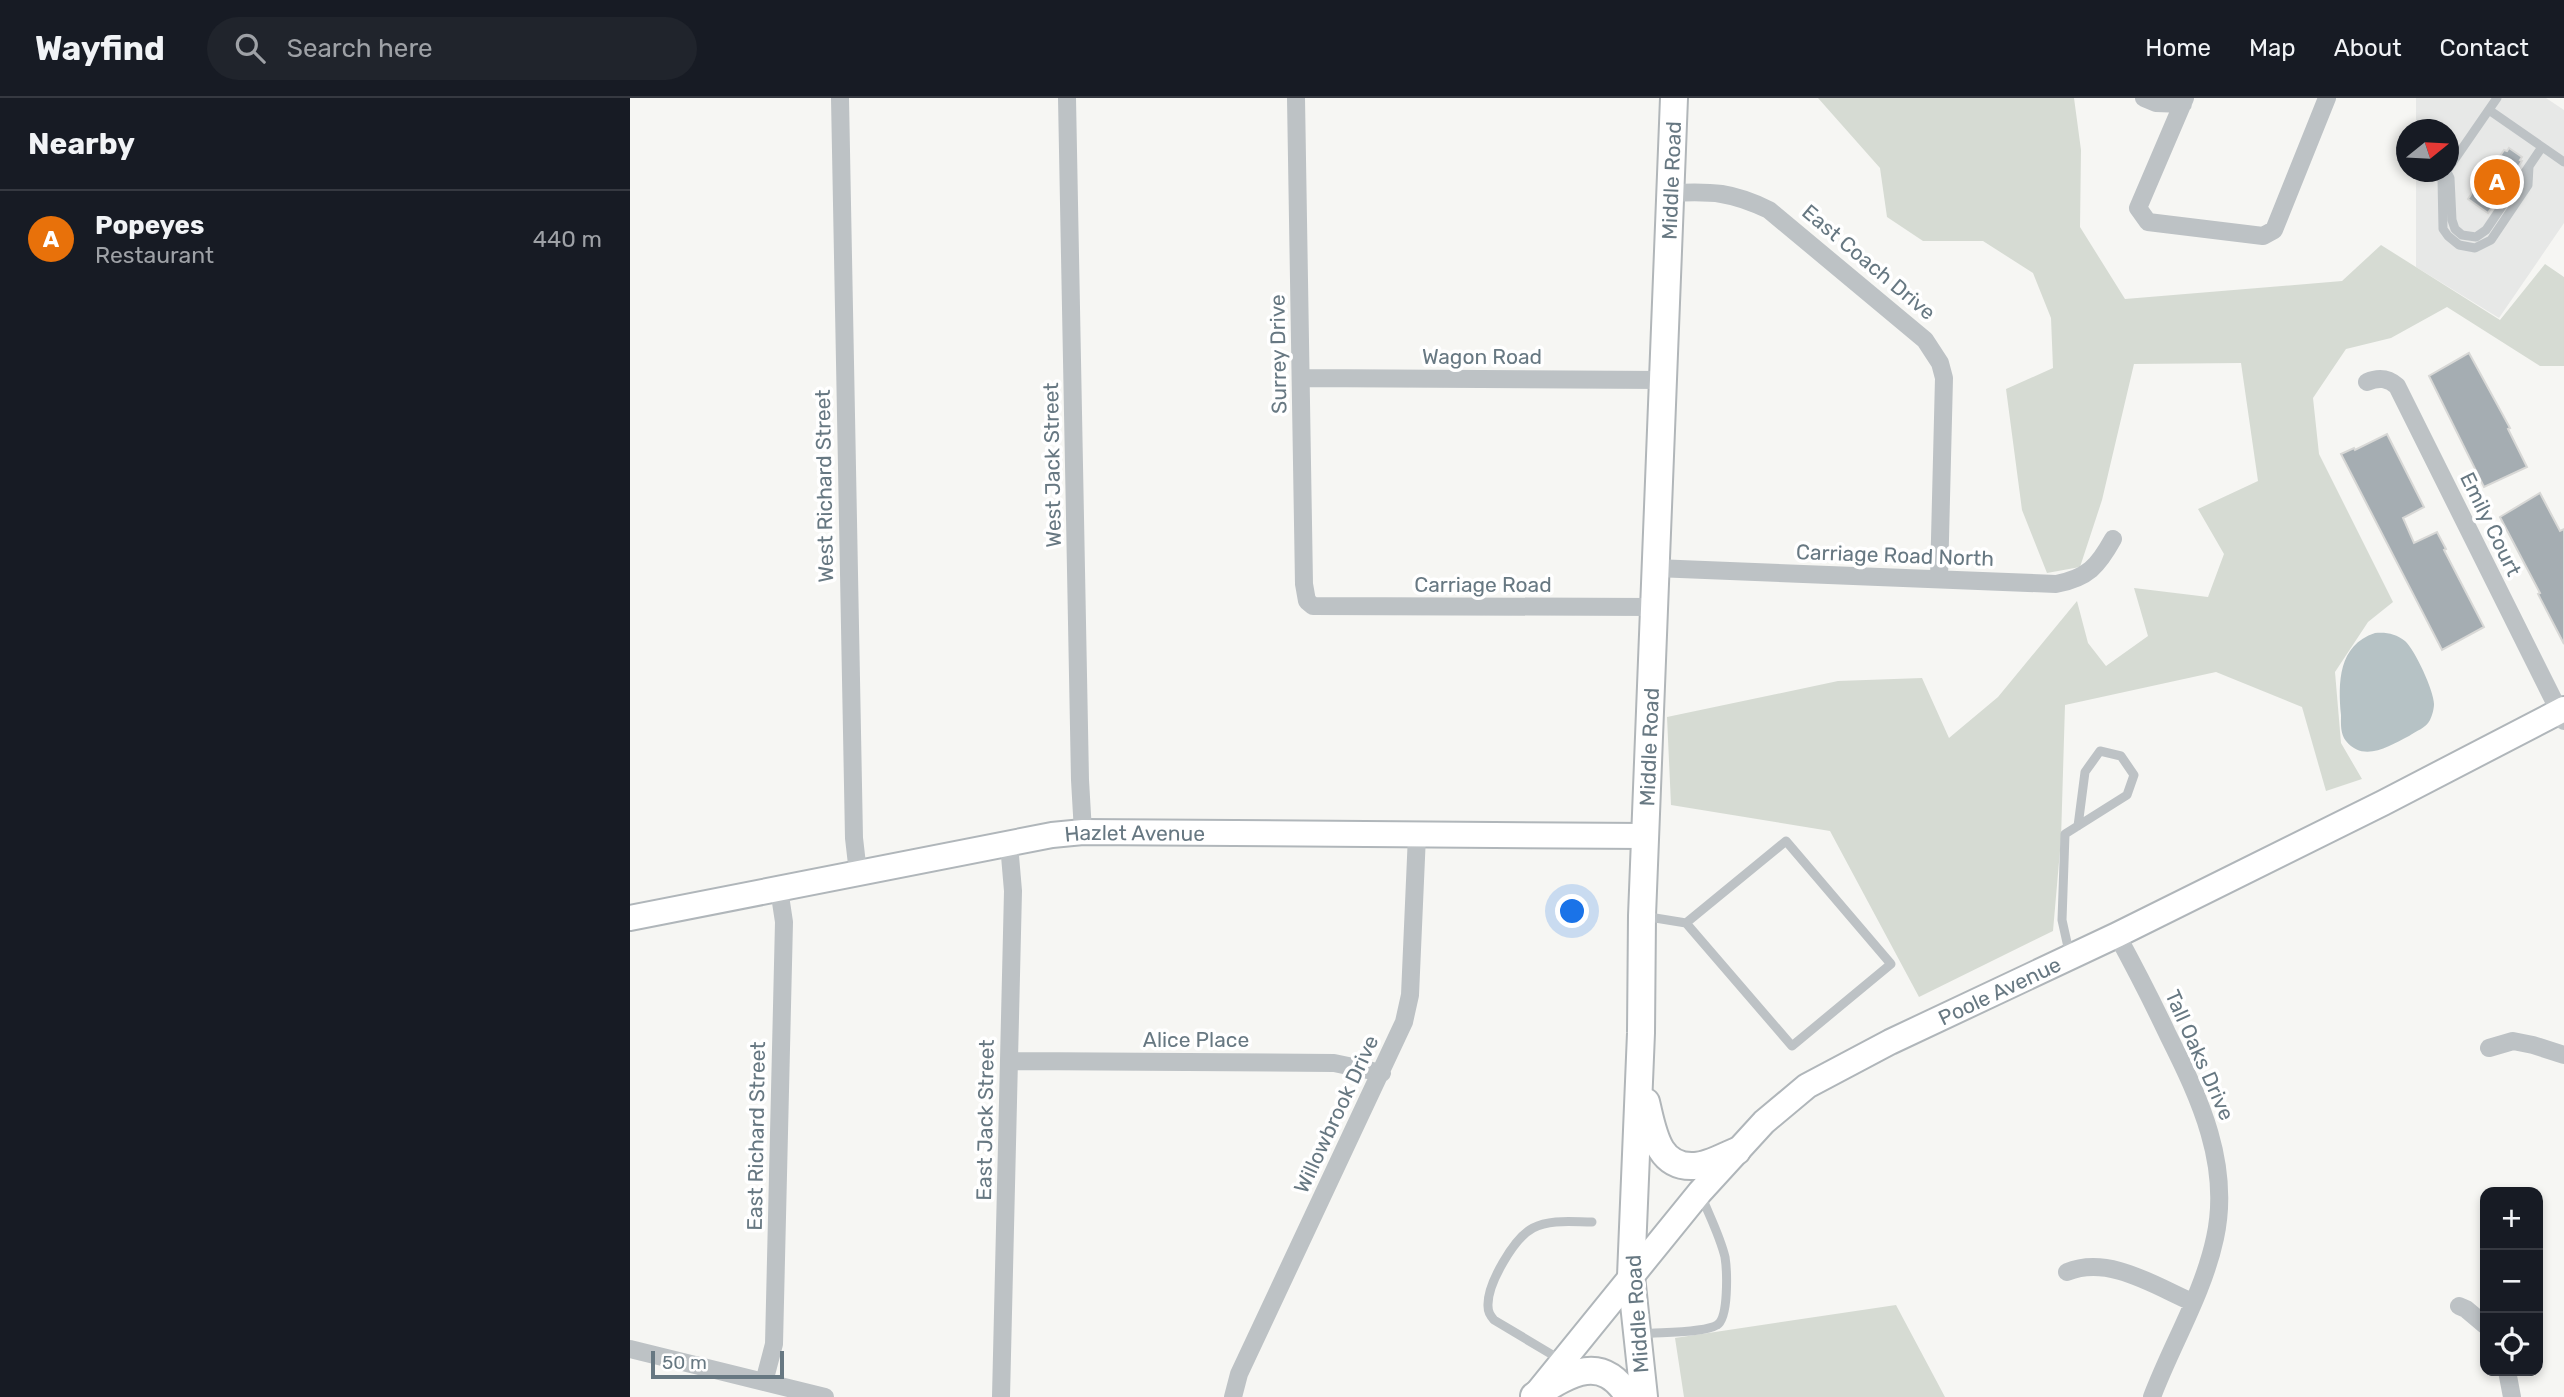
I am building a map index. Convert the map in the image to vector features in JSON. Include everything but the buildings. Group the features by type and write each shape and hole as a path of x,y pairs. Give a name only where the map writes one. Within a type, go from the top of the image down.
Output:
{"main road":[{"name":"Middle Road","path":"1644,1397 1631,1276 1653,607 1674,98"},
{"path":"1639,1077 1656,1139 1664,1156 1673,1163 1695,1166 1737,1152"},
{"path":"1533,1397 1568,1374 1590,1371 1609,1374 1620,1382 1629,1397"}],"street":[{"name":"West Richard Street","path":"840,98 853,838 858,873"},
{"name":"West Jack Street","path":"1067,98 1083,832"},
{"name":"Surrey Drive","path":"1296,98 1304,584 1307,601 1313,606"},
{"path":"2144,98 2156,103 2184,101 2138,208 2148,222 2263,236 2274,230 2327,98"},
{"name":"East Coach Drive","path":"1672,192 1717,192 1748,199 1769,210 1933,349 1944,378 1939,579"},
{"name":"Wagon Road","path":"1301,378 1663,380"},
{"name":"Emily Court","path":"2367,382 2383,378 2398,386 2562,714"},
{"name":"Carriage Road North","path":"1655,568 2056,584 2072,581 2100,562 2113,539"},
{"name":"Carriage Road","path":"1313,606 1653,607"},
{"name":"Poole Avenue","path":"1533,1397 1700,1192 1784,1103 1832,1072 1890,1042 2117,935 2562,714"},
{"name":"Hazlet Avenue","path":"630,918 1052,835 1083,832 1646,836"},
{"name":"Willowbrook Drive","path":"1233,1397 1239,1374 1404,1022 1410,995 1417,835"},
{"name":"East Jack Street","path":"1001,1397 1013,891 1009,844"},
{"name":"East Richard Street","path":"764,1382 774,1344 784,922 779,889"},
{"name":"Tall Oaks Drive","path":"2117,935 2195,1089 2214,1146 2219,1196 2215,1237 2208,1263 2152,1397"},
{"path":"2489,1048 2513,1041 2564,1055"},
{"name":"Alice Place","path":"1010,1061 1334,1063 1382,1073"},
{"path":"2067,1272 2096,1266 2122,1271 2192,1302"},
{"path":"2459,1306 2480,1321"},
{"path":"630,1349 825,1397"},
{"path":"2508,1376 2512,1397"}],"lane":[{"path":"2459,155 2496,98"},
{"path":"2489,110 2564,162"},
{"path":"2451,182 2453,223 2462,236 2474,238 2486,230 2542,147"},
{"path":"2070,957 2062,920 2065,834 2078,827 2127,796 2134,775 2121,755 2100,751 2085,772 2078,827"},
{"path":"1642,916 1686,923 1792,1046 1891,964 1786,841 1686,923"},
{"path":"1636,1334 1709,1329 1720,1324 1724,1316 1724,1257 1700,1192"},
{"path":"1562,1360 1494,1320 1488,1313 1487,1302 1511,1249 1523,1234 1535,1227 1552,1223 1592,1222"}],"shaded area":[{"path":"1818,98 2074,98 2081,150 2080,227 2125,299 2342,281 2381,245 2500,320 2545,264 2564,277 2564,366 2540,366 2447,307 2391,338 2346,349 2313,398 2319,454 2393,602 2368,622 2335,672 2341,743 2362,779 2326,791 2302,707 2216,672 2065,705 2061,839 2053,931 1919,997 1830,831 1671,805 1667,717 1838,681 1922,678 1949,738 1998,697 2077,601 2088,643 2106,666 2148,636 2134,588 2208,597 2224,554 2198,509 2258,481 2241,363 2134,364 2102,500 2080,567 2047,573 2022,510 2006,389 2053,368 2051,318 2033,273 1983,241 1923,241 1887,217 1880,168"},
{"path":"2416,98 2546,98 2564,110 2564,223 2499,318 2416,267 2416,182 2459,182 2459,119 2416,119"},
{"path":"2375,633 2395,635 2405,641 2419,661 2434,706 2430,720 2423,727 2385,748 2369,752 2353,748 2344,738 2341,728 2340,690 2347,656 2354,646"},
{"path":"1896,1305 1945,1397 1684,1397 1675,1338"}],"place":[{"name":"Popeyes","path":"2497,182"}]}
